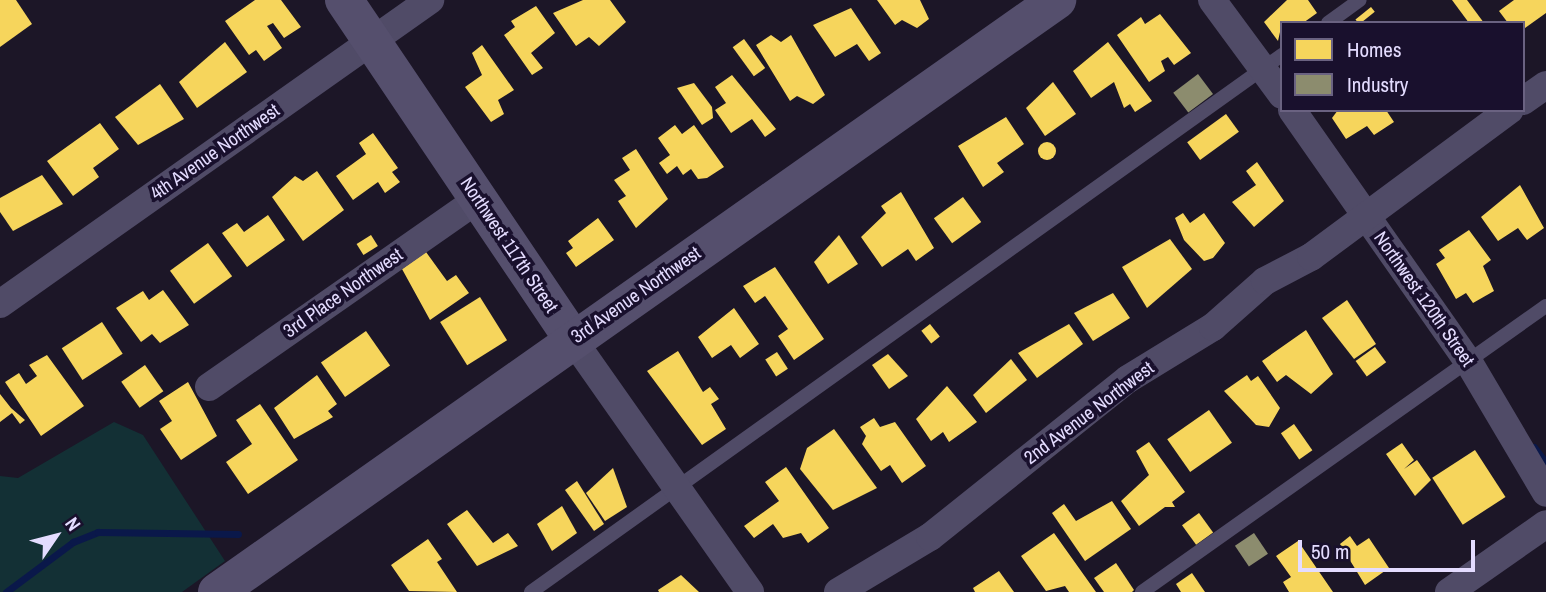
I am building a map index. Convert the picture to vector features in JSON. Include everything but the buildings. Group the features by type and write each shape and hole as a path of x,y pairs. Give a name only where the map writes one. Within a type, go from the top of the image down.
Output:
{"street":[{"name":"Northwest 117th Street","path":"344,0 573,340 750,592"},
{"name":"4th Avenue Northwest","path":"0,304 430,0"},
{"name":"3rd Avenue Northwest","path":"217,592 1057,0"},
{"path":"1212,0 1273,62 1280,88"},
{"path":"1525,100 1546,85"},
{"name":"Northwest 120th Street","path":"1293,112 1468,361 1546,493"},
{"name":"2nd Avenue Northwest","path":"838,592 930,537 1128,379 1213,327 1265,281 1311,257 1364,214 1507,112"},
{"name":"3rd Place Northwest","path":"209,387 478,199"},
{"path":"1449,592 1546,524 1546,504"}],"lane":[{"path":"1331,21 1360,0"},
{"path":"531,592 1273,62"},
{"path":"1142,592 1546,306"}],"green space":[{"path":"114,422 143,435 225,561 182,592 0,592 0,476 18,478"}],"waterway":[{"path":"1534,447 1546,463"},
{"path":"6,592 73,542 98,532 238,534"}]}
